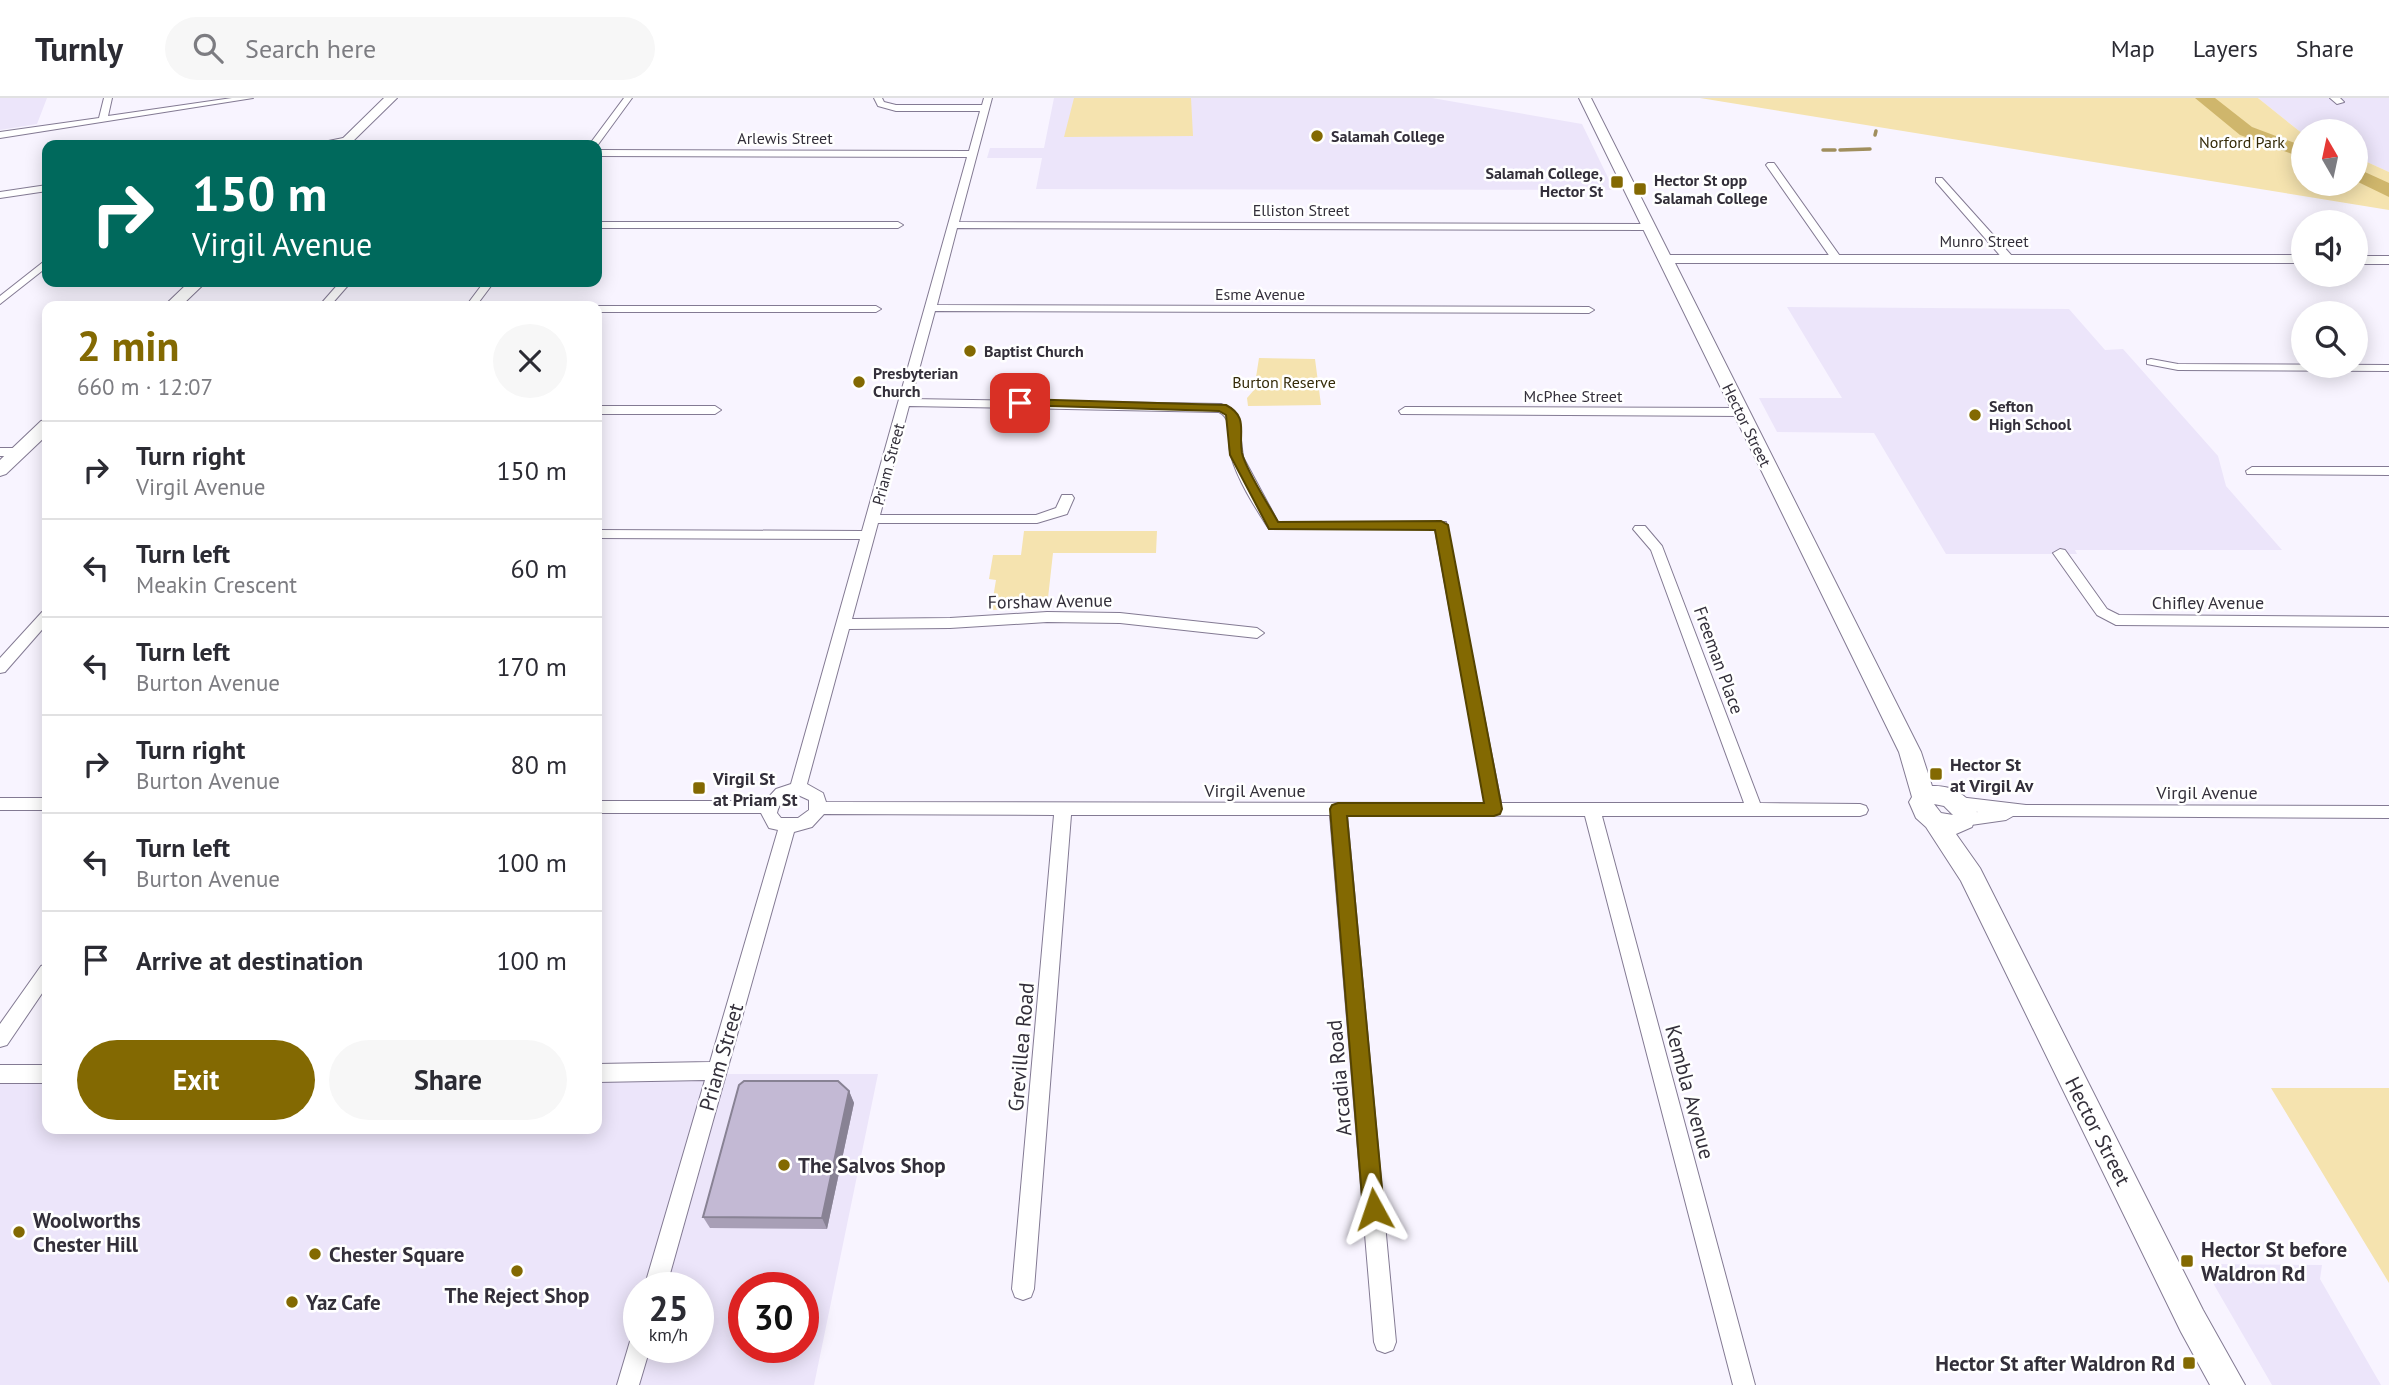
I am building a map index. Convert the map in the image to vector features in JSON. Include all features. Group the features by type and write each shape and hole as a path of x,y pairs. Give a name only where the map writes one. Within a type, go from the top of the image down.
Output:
{"main road":[{"path":"348,140 391,98"},
{"name":"Hector Street","path":"1585,98 1910,752 1924,798 1921,807 1935,822 1971,875 2192,1321 2228,1385"},
{"name":"Munro Street","path":"1665,259 2291,259"},
{"path":"177,301 193,287"},
{"path":"0,470 42,430"},
{"name":"Hector Street","path":"1910,752 1958,811 1971,875"},
{"path":"1924,798 1934,794 1958,811 1949,826 1935,822"}],"street":[{"path":"103,120 108,98"},
{"path":"0,135 249,98"},
{"path":"597,140 628,98"},
{"path":"878,98 881,104 896,108 987,103"},
{"name":"Priam Street","path":"798,789 987,103"},
{"name":"Arlewis Street","path":"602,153 972,155"},
{"path":"1771,165 1837,259"},
{"path":"1939,180 2008,258"},
{"path":"0,195 42,189"},
{"path":"602,225 898,225"},
{"name":"Elliston Street","path":"952,225 1649,227"},
{"path":"2368,260 2389,260"},
{"path":"0,301 42,266"},
{"path":"329,301 341,287"},
{"name":"Esme Avenue","path":"930,308 1589,310"},
{"path":"602,309 876,309"},
{"path":"2151,362 2178,367 2389,368"},
{"path":"904,402 1221,408 1231,413 1234,418 1236,455 1274,526 1441,525 1494,809"},
{"path":"602,410 716,410"},
{"name":"McPhee Street","path":"1405,411 1741,412"},
{"path":"0,452 19,452"},
{"path":"2252,471 2389,471"},
{"path":"873,519 1037,519 1062,511 1066,498"},
{"name":"Freeman Place","path":"1640,529 1657,549 1754,809"},
{"path":"602,534 868,535"},
{"name":"Chifley Avenue","path":"2060,553 2104,614 2116,621 2389,622"},
{"name":"Forshaw Avenue","path":"842,624 950,623 1047,617 1120,618 1257,633"},
{"path":"0,668 42,621"},
{"path":"602,807 769,807 782,793 798,789 817,797 818,808 810,820 787,827 771,819 769,807"},
{"path":"0,804 42,804"},
{"name":"Virgil Avenue","path":"818,808 1860,810"},
{"name":"Grevillea Road","path":"1023,1289 1063,808"},
{"name":"Arcadia Road","path":"1338,809 1385,1342"},
{"name":"Kembla Avenue","path":"1592,810 1744,1385"},
{"name":"Virgil Avenue","path":"1958,811 2389,812"},
{"name":"Priam Street","path":"660,1272 787,827"},
{"path":"0,1040 42,979"},
{"path":"602,1073 717,1071"},
{"path":"0,1074 42,1074"},
{"path":"628,1385 634,1363"}],"shaded area":[{"path":"0,98 47,98 37,124 0,130"},
{"name":"Salamah College","path":"1054,98 1432,98 1582,124 1614,190 1036,189 1042,158 987,158 990,148 1044,148"},
{"path":"2258,98 2389,98 2389,172 2368,162 2368,119 2291,119 2291,124"},
{"name":"Sefton High School","path":"1787,307 2069,309 2105,350 2123,349 2218,456 2226,486 2282,550 2075,550 2077,554 1946,554 1874,433 1777,432 1759,398 1842,398"},
{"name":"Chester Square","path":"0,1074 42,1074 42,1134 602,1134 602,1074 878,1074 819,1361 819,1272 728,1272 728,1363 819,1363 814,1385 0,1385"},
{"path":"2202,1264 2322,1265 2320,1279 2381,1385 2272,1385"}],"green space":[{"path":"1074,98 1191,98 1193,136 1064,137"},
{"name":"Norford Park","path":"1700,98 2258,98 2291,124 2291,194"},
{"name":"Norford Park","path":"2368,162 2389,172 2389,210 2303,196 2368,196"},
{"name":"Burton Reserve","path":"1259,358 1315,359 1321,405 1248,406 1247,398 1254,390"},
{"path":"1024,531 1157,531 1156,553 1053,553 1047,607 991,610 996,580 989,579 993,555 1021,555"},
{"path":"2271,1088 2389,1088 2389,1283"}],"building":[{"name":"The Salvos Shop","path":"744,1081 838,1081 849,1091 822,1218 703,1217 739,1085"}],"waterway":[{"path":"2204,98 2246,131 2291,148"},
{"path":"1875,135 1876,131"},
{"path":"1840,150 1870,149"},
{"path":"1823,150 1835,150"},
{"path":"2368,180 2389,191"}],"place":[{"name":"Salamah College","path":"1317,136"},
{"name":"Salamah College, Hector St","path":"1617,182"},
{"name":"Hector St opp Salamah College","path":"1640,189"},
{"name":"Baptist Church","path":"970,351"},
{"name":"Presbyterian Church","path":"859,382"},
{"name":"Sefton High School","path":"1975,415"},
{"name":"Hector St at Virgil Av","path":"1936,774"},
{"name":"Virgil St at Priam St","path":"699,788"},
{"name":"The Salvos Shop","path":"784,1165"},
{"name":"Woolworths Chester Hill","path":"19,1232"},
{"name":"Chester Square","path":"315,1254"},
{"name":"Hector St before Waldron Rd","path":"2187,1261"},
{"name":"The Reject Shop","path":"517,1271"},
{"name":"Yaz Cafe","path":"292,1302"},
{"name":"Hector St after Waldron Rd","path":"2189,1363"}],"route":[{"path":"1020,403 1207,407 1228,410 1234,418 1236,455 1274,526 1441,525 1494,809 1338,809 1374,1209"}]}
